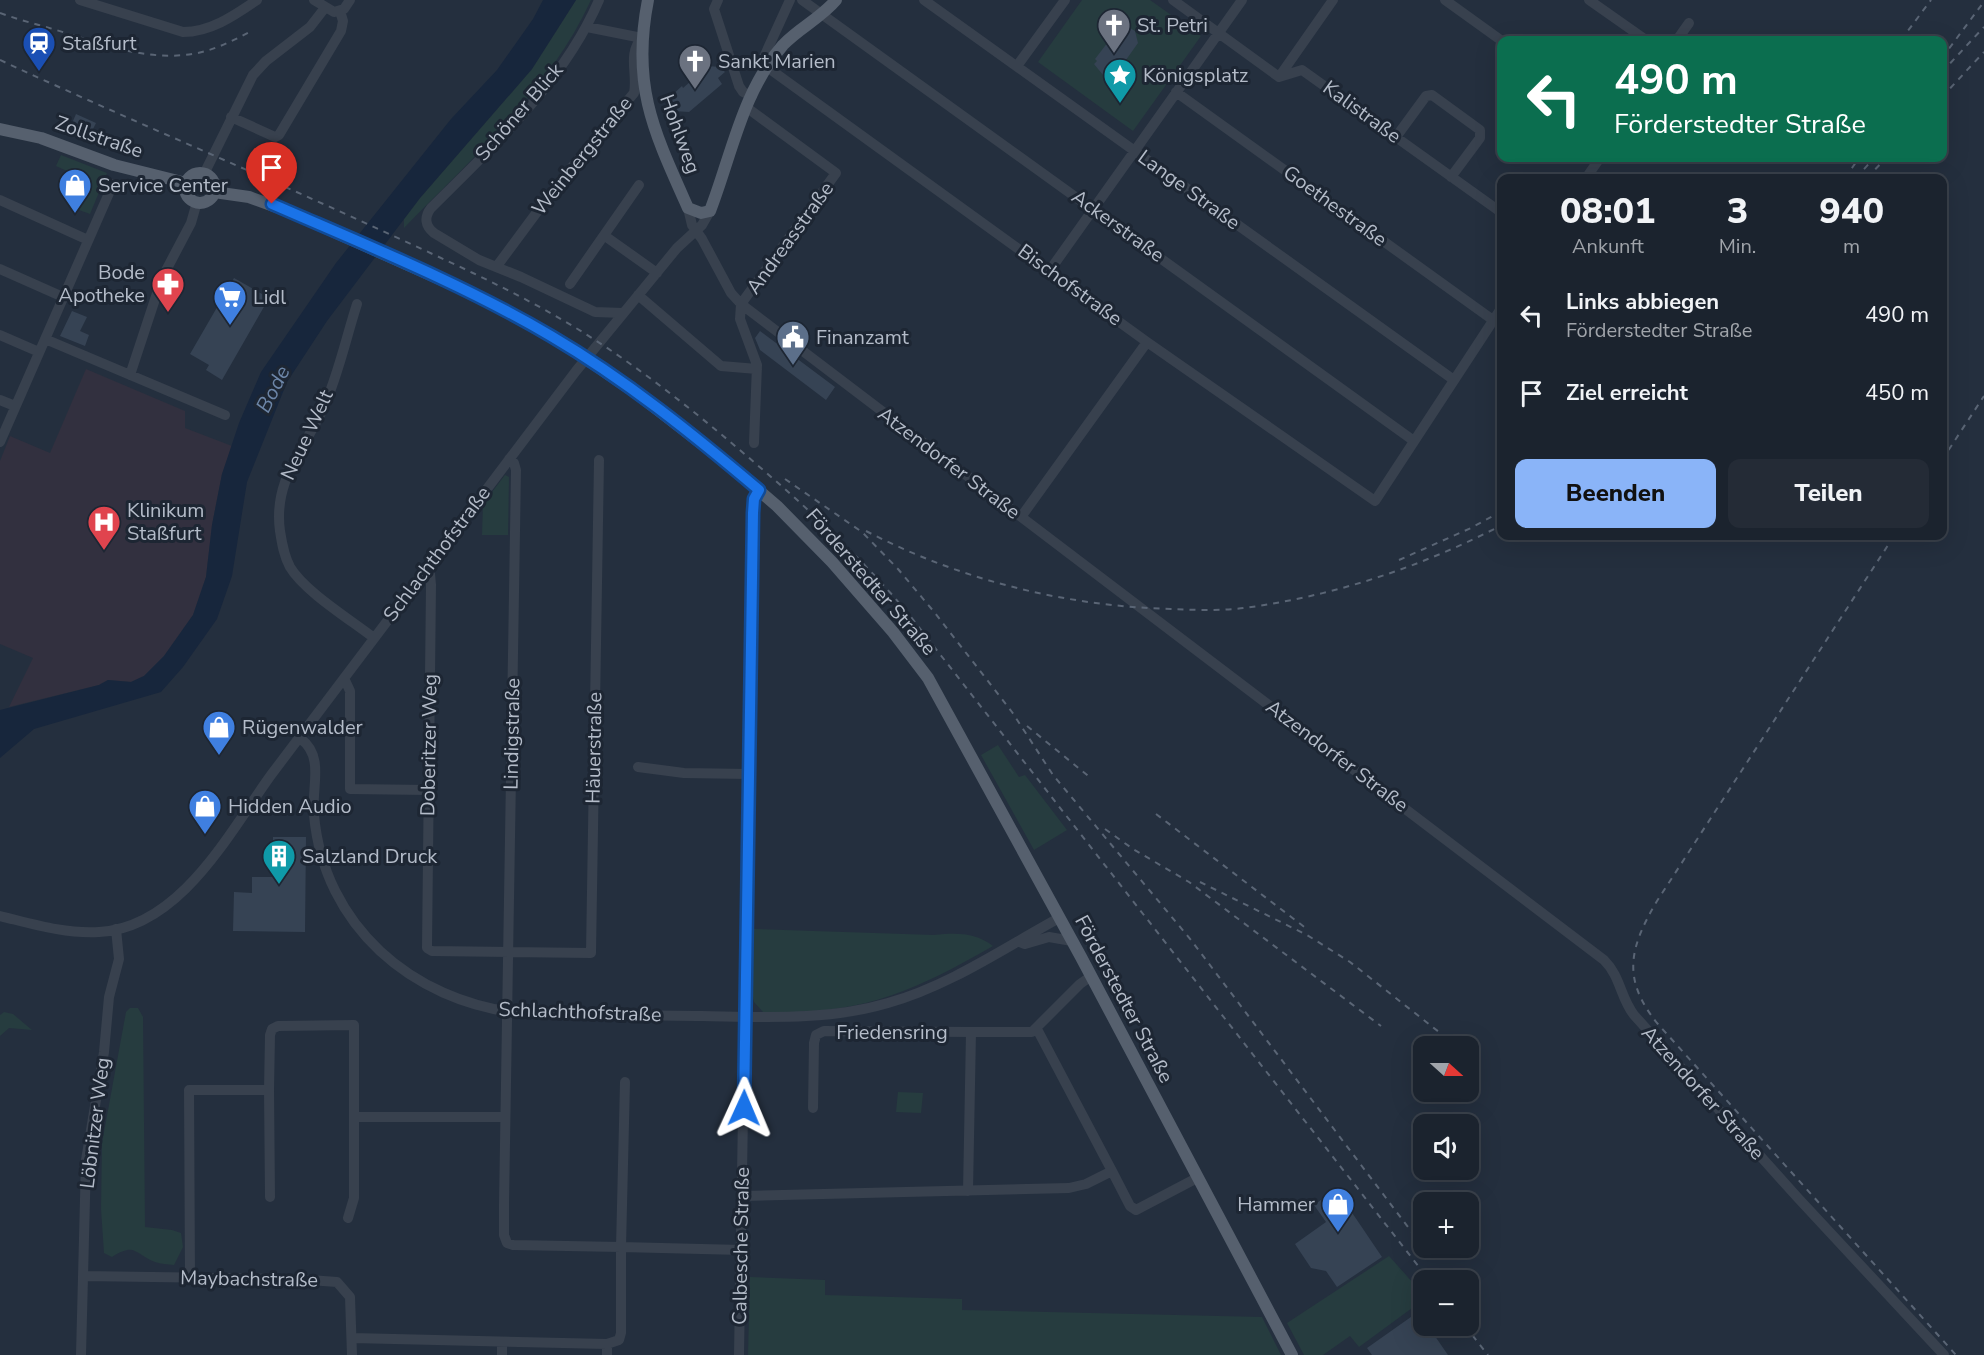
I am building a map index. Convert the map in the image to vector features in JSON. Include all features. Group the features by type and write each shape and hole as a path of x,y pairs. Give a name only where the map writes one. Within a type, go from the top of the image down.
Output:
{"main road":[{"name":"Hohlweg","path":"648,0 642,38 642,77 648,110 655,134 688,208"},
{"path":"688,208 701,213 710,211 731,142 767,67 790,38 836,0"},
{"name":"Zollstraße","path":"0,129 41,138 114,165 186,183"},
{"path":"204,174 213,181 214,192 208,200 197,202 187,195 186,183 193,175 204,174"},
{"name":"Förderstedter Straße","path":"214,192 261,200 489,302 569,347 668,416 759,490 838,570 922,667 1072,941 1292,1355"}],"street":[{"path":"80,0 183,32 193,32 216,25 257,0"},
{"path":"314,0 331,12 340,11 350,0"},
{"name":"Schöner Blick","path":"497,266 479,260 434,233 427,226 427,215 528,107 579,41 599,0"},
{"path":"718,0 714,9 739,86 749,102"},
{"path":"767,67 764,57 790,0"},
{"name":"Ackerstraße","path":"802,0 1414,441"},
{"name":"Lange Straße","path":"924,0 1454,380"},
{"path":"1017,66 1062,4 1049,0"},
{"path":"1173,0 1280,77 1333,0"},
{"path":"1050,270 1242,0"},
{"path":"1445,0 1497,37"},
{"path":"1588,0 1640,36"},
{"path":"204,174 256,71 310,27 324,9"},
{"path":"231,117 275,137 286,123 341,31 343,21 340,11"},
{"path":"1680,36 1689,23"},
{"path":"587,27 642,38"},
{"name":"Weinbergstraße","path":"497,266 557,185 632,97 635,88 635,45 642,38"},
{"name":"Bischofstraße","path":"767,67 1147,342 1375,501 1414,441"},
{"name":"Kalistraße","path":"1280,77 1302,70 1497,209"},
{"name":"Goethestraße","path":"1176,92 1493,320"},
{"path":"1396,137 1426,96 1432,95 1480,130 1480,138 1451,177"},
{"name":"Andreasstraße","path":"741,304 771,266 836,173 749,102"},
{"path":"0,442 112,183"},
{"path":"570,284 639,185"},
{"path":"0,200 88,240"},
{"path":"130,375 162,278 191,222 197,202"},
{"name":"Atzendorfer Straße","path":"688,208 692,225 731,293 741,304 1604,960 1616,975 1626,1003 1634,1015 1791,1191 1944,1355"},
{"path":"497,266 595,312 623,313 677,248 702,225 710,211"},
{"path":"605,236 657,273"},
{"path":"0,269 63,297"},
{"path":"638,295 721,366 757,369"},
{"name":"Neue Welt","path":"357,304 324,407 284,483 279,499 279,517 285,554 294,573 321,598 374,638"},
{"path":"741,304 740,319 757,369 754,442"},
{"name":"Schlachthofstraße","path":"0,916 75,932 116,929 155,914 185,890 243,817 271,775 509,459 623,313"},
{"path":"1414,441 1497,315"},
{"path":"0,335 39,352"},
{"path":"45,339 225,415"},
{"path":"1021,517 1147,342"},
{"path":"0,400 15,406"},
{"name":"Lindigstraße","path":"509,459 514,463 516,470 504,1235 507,1243 513,1245 621,1247"},
{"name":"Häuerstraße","path":"509,953 591,953 599,460"},
{"name":"Calbesche Straße","path":"739,1355 753,513 754,499 759,490"},
{"name":"Doberitzer Weg","path":"426,569 430,574 431,585 427,948 432,951 509,953"},
{"path":"344,678 350,691 350,789 428,790"},
{"name":"Schlachthofstraße","path":"301,738 311,748 315,758 314,814 322,859 333,888 357,926 389,960 423,984 464,1002 507,1012 745,1017 828,1015 888,1003 950,978 1059,918"},
{"path":"638,767 684,773 748,774"},
{"name":"Löbnitzer Weg","path":"81,1355 86,1160 104,1052 109,997 120,959 116,929"},
{"name":"Schlachthofstraße","path":"1016,942 1025,944 1049,937 1072,941"},
{"path":"1090,977 1080,984 1037,1029 1130,1206 1136,1210 1197,1178"},
{"path":"270,1197 269,1090 272,1029 278,1026 354,1025 354,1198 348,1218"},
{"name":"Friedensring","path":"813,1108 816,1035 824,1031 1032,1032 1037,1029"},
{"name":"Friedensring","path":"968,1191 971,1032"},
{"path":"352,1338 502,1342 607,1349 618,1340 621,1333 625,1082"},
{"path":"190,1277 189,1090 269,1090"},
{"path":"354,1118 505,1117"},
{"path":"743,1196 1069,1188 1086,1184 1112,1171"},
{"path":"621,1247 742,1250"},
{"name":"Maybachstraße","path":"83,1276 296,1279 337,1282 350,1297 352,1355"},
{"path":"502,1342 502,1355"}],"shaded area":[{"name":"Klinikum Staßfurt","path":"86,369 185,411 185,428 232,446 222,474 212,525 206,577 193,615 164,656 144,676 131,682 108,680 99,685 9,707 33,658 0,644 0,461 10,436 50,453"}],"green space":[{"path":"576,0 591,0 554,64 508,122 404,228 404,219 420,198 532,69"},
{"name":"Königsplatz","path":"1082,0 1150,0 1201,36 1133,131 1038,62"},
{"path":"61,155 107,173 90,214 79,210 83,202 73,197 77,188 63,181 67,171 56,166"},
{"path":"505,475 509,477 508,535 482,535 483,504"},
{"path":"998,745 1019,777 1025,775 1067,830 1034,850 981,755"},
{"path":"754,929 957,934 979,938 993,946 937,976 884,998 828,1010 763,1012 754,1002 752,995"},
{"path":"130,1008 138,1008 143,1017 145,1227 181,1233 183,1247 174,1265 155,1262 131,1250 112,1257 104,1253 101,1209 102,1143 126,1012"},
{"path":"4,1012 13,1014 32,1030 9,1028 0,1036 0,1015"},
{"path":"898,1092 923,1093 921,1113 896,1112"},
{"path":"1389,1256 1413,1283 1413,1307 1359,1347 1350,1336 1323,1355 1304,1355 1287,1323"},
{"path":"750,1277 825,1280 825,1295 962,1299 962,1310 1262,1317 1281,1355 748,1355"}],"water":[{"name":"Bode","path":"543,0 576,0 532,69 420,198 327,321 287,382 247,482 232,576 217,619 183,667 161,692 34,729 0,758 0,710 99,685 108,680 131,682 144,676 164,656 193,615 206,577 212,525 222,474 239,423 261,372 336,263 451,119 497,70 533,19"}],"building":[{"name":"St. Petri","path":"1130,28 1135,31 1138,43 1116,74 1114,72 1111,76 1103,75 1094,64 1097,61 1095,59 1118,29"},
{"name":"Sankt Marien","path":"708,66 720,67 725,72 718,78 722,84 689,112 674,111 671,108 672,104 666,103 667,96 670,97 682,86 683,88"},
{"path":"76,114 96,123 89,137 70,128"},
{"name":"Lidl","path":"234,278 269,298 222,380 206,370 209,365 190,354"},
{"path":"72,311 87,317 80,331 89,335 85,346 60,336"},
{"name":"Finanzamt","path":"760,331 835,387 826,400 760,350 755,338"},
{"name":"Salzland Druck","path":"273,837 306,837 305,932 233,931 234,892 252,893 252,877 273,877"},
{"name":"Hammer","path":"1336,1189 1382,1257 1337,1287 1326,1271 1311,1268 1295,1244 1326,1222 1314,1205"},
{"path":"1413,1316 1413,1336 1435,1336 1448,1355 1372,1355 1367,1348"}],"railway":[{"path":"1904,36 1931,0"},
{"path":"1947,51 1983,3"},
{"path":"0,13 109,46 154,55 169,56 202,52 228,43 253,30"},
{"path":"1947,67 1984,27"},
{"path":"1947,92 1984,52"},
{"path":"0,60 341,212 531,302 576,328 635,367 692,410 752,460 844,544 907,612 1421,1270"},
{"path":"1848,174 1856,162"},
{"path":"1860,174 1870,162"},
{"path":"1871,174 1882,162"},
{"path":"1947,452 1984,396"},
{"path":"785,479 862,532 898,569 935,613 1012,712 1053,775 1191,940 1413,1234"},
{"path":"1399,560 1497,514"},
{"path":"866,531 939,563 1014,587 1053,596 1131,607 1207,610 1278,603 1344,588 1409,567 1497,527"},
{"path":"1891,540 1657,901 1636,948 1633,962 1634,977 1638,991 1657,1023 1956,1355"},
{"path":"1027,726 1092,779"},
{"path":"1156,814 1307,929"},
{"path":"1105,829 1133,849 1189,882 1381,1026"},
{"path":"1200,882 1307,935 1350,962 1439,1032"},
{"path":"1473,1336 1488,1355"}],"place":[{"name":"St. Petri","path":"1114,54"},
{"name":"Staßfurt","path":"39,72"},
{"name":"Sankt Marien","path":"695,90"},
{"name":"Königsplatz","path":"1120,104"},
{"name":"Service Center","path":"75,214"},
{"name":"Bode Apotheke","path":"168,313"},
{"name":"Lidl","path":"230,326"},
{"name":"Finanzamt","path":"793,366"},
{"name":"Klinikum Staßfurt","path":"104,551"},
{"name":"Rügenwalder","path":"219,756"},
{"name":"Hidden Audio","path":"205,835"},
{"name":"Salzland Druck","path":"279,885"},
{"name":"Hammer","path":"1338,1233"}],"route":[{"path":"272,204 470,292 550,335 646,400 759,490 755,495 753,513 744,1108"}]}
